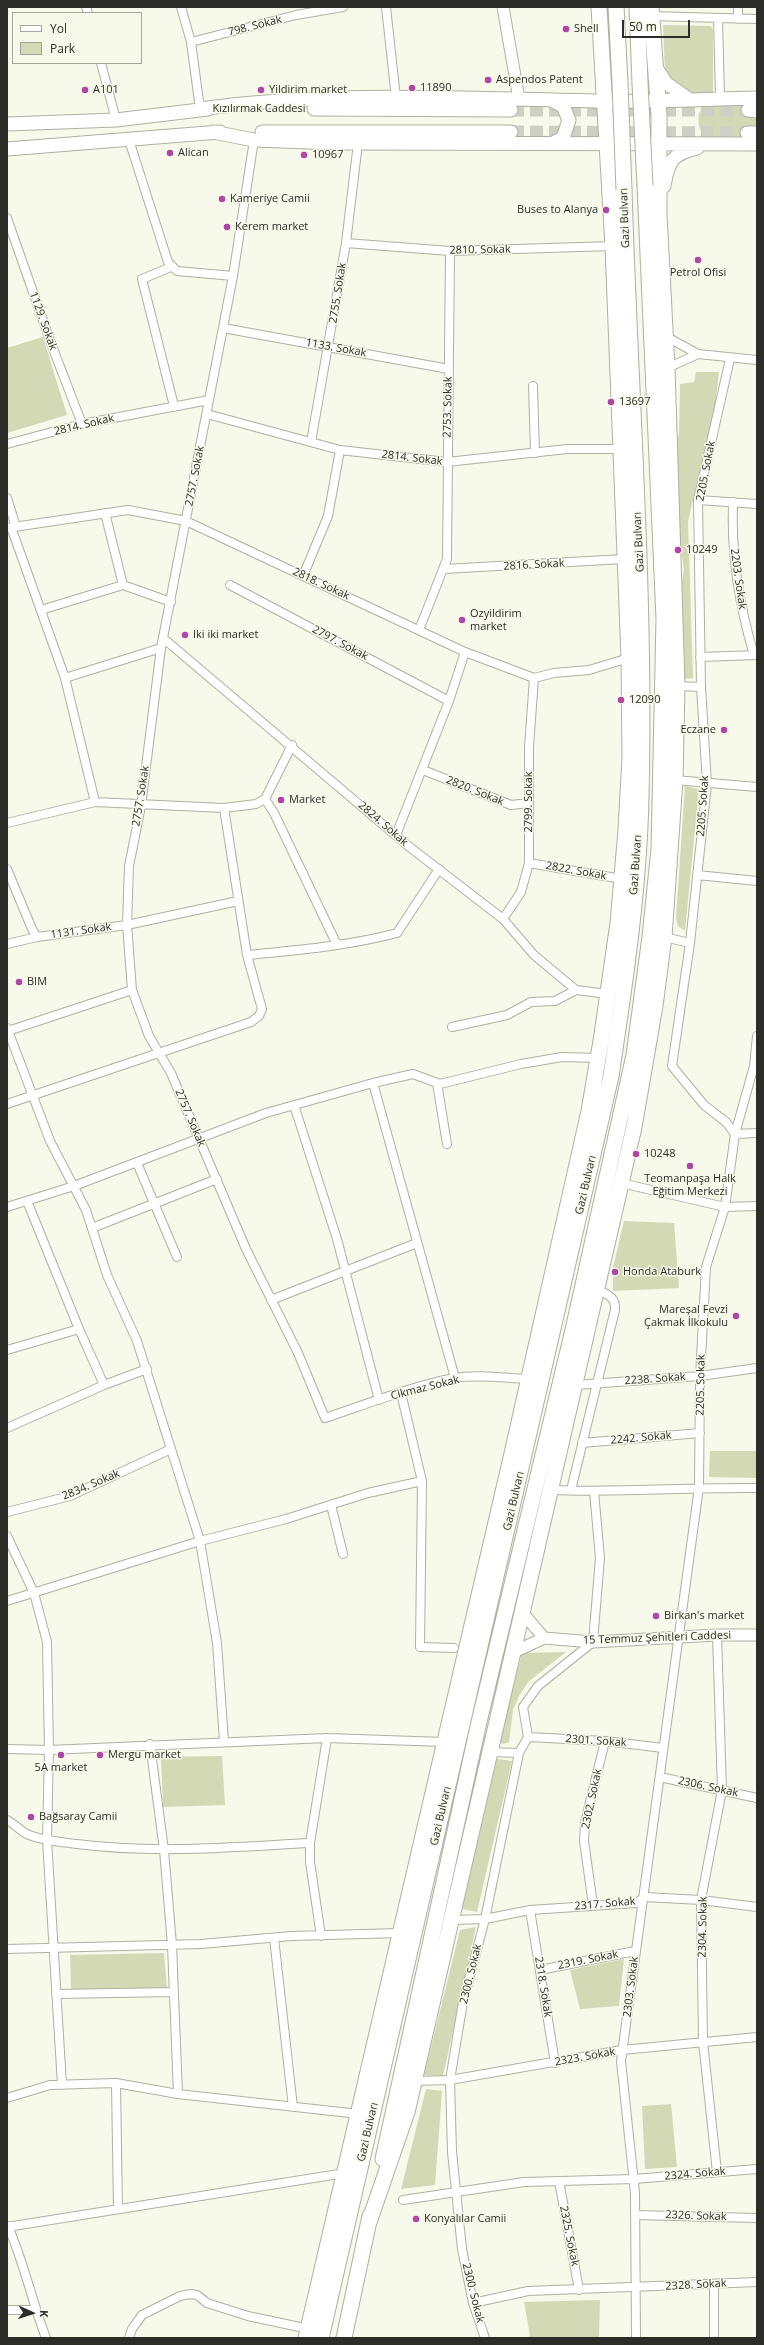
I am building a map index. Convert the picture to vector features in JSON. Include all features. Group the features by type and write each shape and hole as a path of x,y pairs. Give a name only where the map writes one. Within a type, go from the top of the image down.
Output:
{"highway":[{"path":"308,2334 589,1111 608,994 622,879 630,757 629,658 624,559 622,449 613,246 603,101 599,7"},
{"name":"Gazi Bulvarı","path":"321,2338 611,1076 632,937 640,806 642,607 616,7"},
{"name":"Gazi Bulvarı","path":"344,2338 479,1722 573,1330 634,1055 650,937 659,849 664,619 637,7"},
{"path":"368,2225 398,2140 414,2081 512,1653 552,1490 634,1127 655,1006 664,937 675,780 677,686 657,101 651,12"},
{"path":"671,526 662,564 674,602"},
{"path":"624,559 642,607 629,658"}],"main road":[{"path":"503,7 519,99"},
{"path":"655,66 666,83 690,100"},
{"path":"200,109 256,101 396,98 603,101 757,98"},
{"path":"549,145 563,138 569,120 563,106 551,100"},
{"name":"Kızılırmak Caddesi","path":"7,124 116,120 200,109 511,110"},
{"path":"213,132 254,140 358,144 757,144"},
{"name":"Kızılırmak Caddesi","path":"7,149 213,132 511,132"},
{"path":"661,239 662,196 667,167 674,157 684,151 713,144"},
{"path":"522,1612 544,1638"},
{"name":"15 Temmuz Şehitleri Caddesi","path":"512,1653 544,1638 593,1642 717,1635 757,1635"}],"street":[{"path":"181,7 192,42 200,109"},
{"name":"798. Sokak","path":"192,42 295,11 344,7"},
{"path":"386,7 396,98"},
{"path":"670,7 670,16"},
{"path":"738,7 738,19"},
{"path":"651,12 670,16 757,19"},
{"path":"718,18 720,98"},
{"path":"101,64 116,120"},
{"path":"129,140 168,262 171,267 177,271 233,276"},
{"name":"2757. Sokak","path":"254,140 233,276 161,648 141,806 129,866 127,925 132,990 149,1036 171,1073 246,1249 298,1353 325,1418"},
{"name":"2755. Sokak","path":"311,442 346,244 358,144"},
{"name":"1129. Sokak","path":"7,218 52,346 82,424"},
{"name":"2810. Sokak","path":"346,244 450,251 613,246"},
{"name":"2753. Sokak","path":"419,630 447,559 450,251"},
{"path":"171,267 142,279 174,406"},
{"name":"1133. Sokak","path":"223,328 449,369"},
{"path":"665,336 698,354 730,359 757,360"},
{"path":"667,368 698,354"},
{"name":"2205. Sokak","path":"730,359 698,500 700,658 707,784 690,943 672,1066 704,1105 726,1122 735,1134"},
{"path":"533,386 535,453"},
{"name":"2814. Sokak","path":"7,444 82,424 209,400"},
{"name":"2814. Sokak","path":"207,414 340,450 447,462 567,449 622,449"},
{"path":"303,576 328,516 340,450"},
{"path":"7,498 12,527 65,678 95,802"},
{"path":"698,500 757,504"},
{"name":"2203. Sokak","path":"733,502 732,532 737,581 746,626 756,655"},
{"name":"2818. Sokak","path":"12,527 128,510 186,521 465,652 534,678"},
{"path":"105,513 123,585"},
{"name":"2816. Sokak","path":"444,569 624,559"},
{"path":"41,610 123,585 171,602"},
{"name":"2797. Sokak","path":"230,586 449,701"},
{"name":"2824. Sokak","path":"163,638 235,700 292,745 396,835 503,919 534,955 576,990"},
{"path":"65,678 161,648"},
{"path":"396,835 423,770 449,701 465,652"},
{"path":"700,658 756,655"},
{"path":"534,678 554,673 588,670 629,658"},
{"name":"2799. Sokak","path":"503,919 521,892 530,863 529,747 534,678"},
{"path":"677,686 701,687"},
{"path":"7,823 95,802 141,806 224,808 256,804 265,799 292,745"},
{"name":"2820. Sokak","path":"423,770 511,805 529,803"},
{"path":"675,780 707,784 757,787"},
{"path":"265,799 274,813 337,945"},
{"path":"7,1104 251,1022 259,1016 262,1009 246,955 224,808"},
{"name":"2822. Sokak","path":"530,863 622,879"},
{"name":"1131. Sokak","path":"7,869 37,938 127,925 238,901"},
{"path":"246,955 337,945 370,940 397,933 439,869"},
{"path":"697,875 757,881"},
{"path":"664,937 690,943"},
{"path":"7,944 37,938"},
{"path":"132,990 7,1029 50,1141 74,1186 92,1228 107,1274 147,1369 200,1541 217,1644 224,1741"},
{"path":"452,1027 507,1015 531,1002 555,1001 576,990 608,994"},
{"name":"2205. Sokak","path":"679,1638 699,1487 700,1376 706,1268 725,1207 735,1134 754,1066 757,1036"},
{"path":"7,1207 74,1186 199,1140 266,1113 373,1083 413,1074 437,1083 521,1064 562,1057 598,1058"},
{"path":"373,1083 455,1378"},
{"path":"437,1083 447,1144"},
{"path":"294,1105 324,1194 346,1271 379,1400"},
{"path":"735,1134 757,1133"},
{"path":"137,1163 177,1257"},
{"path":"92,1228 217,1179"},
{"path":"621,1183 725,1207 757,1206"},
{"path":"27,1201 79,1329 104,1385"},
{"path":"271,1300 417,1243"},
{"path":"571,1490 598,1383 616,1302 612,1296 597,1289"},
{"path":"7,1350 79,1329"},
{"name":"2238. Sokak","path":"576,1385 700,1376 757,1368"},
{"path":"7,1428 104,1385 147,1369"},
{"name":"Cikmaz Sokak","path":"325,1418 401,1393 455,1378 484,1377 528,1379"},
{"path":"401,1393 422,1482 420,1647 454,1648"},
{"name":"2242. Sokak","path":"582,1443 700,1433"},
{"name":"2834. Sokak","path":"7,1512 70,1496 171,1449"},
{"path":"7,1601 200,1541 286,1519 368,1493 422,1482"},
{"path":"552,1490 594,1491 699,1487 757,1488"},
{"path":"528,1737 523,1707 538,1686 593,1642 600,1558 594,1491"},
{"path":"331,1505 342,1554"},
{"path":"7,1536 34,1593 47,1642 49,1750 47,1840 52,1948 62,2085"},
{"name":"2304. Sokak","path":"717,1635 722,1790 701,1900 703,2042 717,2172"},
{"name":"2303. Sokak","path":"636,2338 634,2179 621,2061 635,1950 645,1898 679,1638"},
{"name":"2301. Sokak","path":"528,1737 605,1741 664,1748"},
{"name":"2300. Sokak","path":"485,2338 473,2303 462,2249 458,2193 452,2152 450,2080 464,2002 486,1919 519,1753 528,1737"},
{"path":"7,1749 49,1750 150,1744 327,1738 444,1742"},
{"path":"321,1936 310,1862 310,1843 327,1738"},
{"name":"2302. Sokak","path":"593,1905 584,1841 585,1823 605,1741"},
{"path":"150,1744 164,1850 172,1945 178,2094"},
{"path":"490,1752 519,1753"},
{"name":"2306. Sokak","path":"660,1777 757,1798"},
{"path":"7,1820 16,1824 28,1835 47,1840 103,1847 164,1850 310,1843"},
{"name":"2317. Sokak","path":"452,1920 486,1919 530,1910 636,1903 645,1898 701,1900 757,1907"},
{"name":"2318. Sokak","path":"530,1910 555,2063"},
{"path":"7,1949 172,1945 274,1938 400,1933"},
{"path":"274,1938 293,2107"},
{"name":"2319. Sokak","path":"540,1970 635,1950"},
{"path":"56,1994 174,1992"},
{"name":"2323. Sokak","path":"414,2081 450,2080 555,2063 622,2050 757,2037"},
{"path":"7,2098 50,2085 116,2083 178,2094 359,2114"},
{"path":"116,2083 118,2209"},
{"name":"2324. Sokak","path":"403,2200 524,2182 634,2179 757,2169"},
{"path":"46,2338 36,2310 27,2276 8,2226 345,2173"},
{"name":"2325. Sokak","path":"559,2181 579,2290"},
{"name":"2326. Sokak","path":"635,2215 757,2218"},
{"name":"2328. Sokak","path":"473,2303 528,2291 636,2288 757,2282"},
{"path":"714,2284 714,2338"},
{"path":"129,2338 132,2329 142,2316 180,2296 192,2294 197,2294 207,2303 308,2334"},
{"path":"7,2310 36,2310"}],"green space":[{"path":"663,25 711,26 713,30 713,98 684,95 665,73"},
{"path":"713,104 748,105 757,115 757,129 747,140 720,140 712,139 706,136 701,131 699,124 699,113 705,106"},
{"path":"43,337 67,415 7,433 7,348"},
{"path":"696,372 719,372 715,407 688,521 693,678 684,679 682,581 684,569 679,538 674,450 679,434 680,384 694,382"},
{"path":"685,786 699,789 685,931 678,926 676,918"},
{"path":"624,1221 674,1223 679,1288 613,1291 613,1267"},
{"path":"710,1451 757,1451 757,1478 709,1477"},
{"path":"566,1652 528,1682 519,1696 513,1710 509,1742 503,1744 499,1742 522,1653"},
{"path":"222,1756 225,1805 163,1807 161,1757"},
{"path":"497,1759 512,1761 477,1912 462,1909"},
{"path":"476,1927 443,2076 424,2075 460,1930"},
{"path":"164,1953 167,1988 71,1990 70,1955"},
{"path":"624,1959 619,2006 580,2009 570,1970"},
{"path":"426,2089 442,2091 435,2185 401,2189"},
{"path":"671,2104 677,2167 645,2169 642,2106"},
{"path":"600,2300 599,2338 526,2338 530,2336 524,2302"}],"tunnel":[{"path":"511,110 748,110"},
{"path":"511,132 747,133"}],"place":[{"name":"Shell","path":"566,29"},
{"name":"Aspendos Patent","path":"488,80"},
{"name":"11890","path":"412,88"},
{"name":"A101","path":"85,90"},
{"name":"Yildirim market","path":"261,90"},
{"name":"Alican","path":"170,153"},
{"name":"10967","path":"304,155"},
{"name":"Kameriye Camii","path":"222,199"},
{"name":"Buses to Alanya","path":"606,210"},
{"name":"Kerem market","path":"227,227"},
{"name":"Petrol Ofisi","path":"698,260"},
{"name":"13697","path":"611,402"},
{"name":"10249","path":"678,550"},
{"name":"Ozyildirim market","path":"462,620"},
{"name":"Iki iki market","path":"185,635"},
{"name":"12090","path":"621,700"},
{"name":"Eczane","path":"724,730"},
{"name":"Market","path":"281,800"},
{"name":"BIM","path":"19,982"},
{"name":"10248","path":"636,1154"},
{"name":"Teomanpaşa Halk Eğitim Merkezi","path":"690,1166"},
{"name":"Honda Ataburk","path":"615,1272"},
{"name":"Mareşal Fevzi Çakmak İlkokulu","path":"736,1316"},
{"name":"Birkan's market","path":"656,1616"},
{"name":"5A market","path":"61,1755"},
{"name":"Mergu market","path":"100,1755"},
{"name":"Bağsaray Camii","path":"31,1817"},
{"name":"Konyalılar Camii","path":"416,2219"}]}
